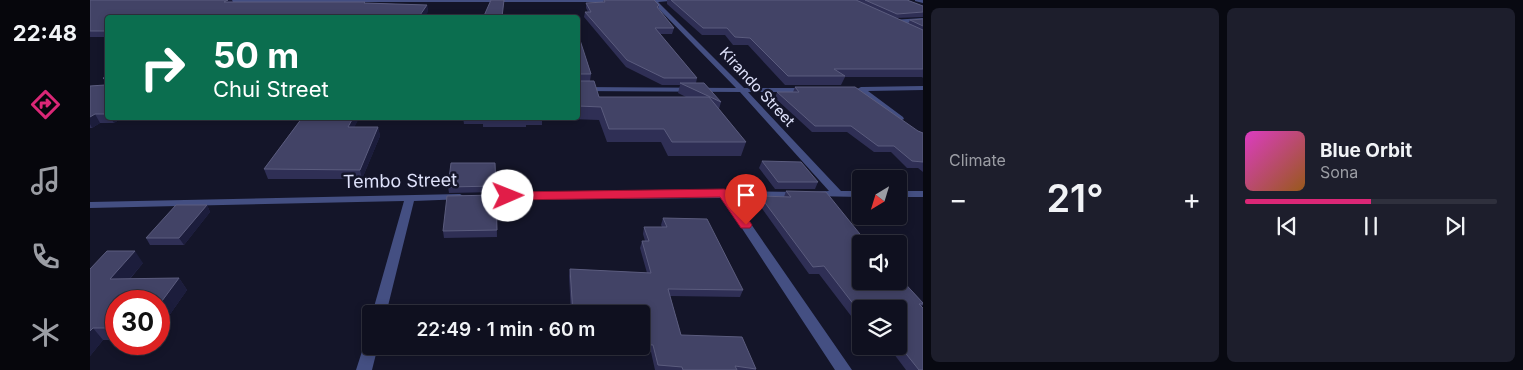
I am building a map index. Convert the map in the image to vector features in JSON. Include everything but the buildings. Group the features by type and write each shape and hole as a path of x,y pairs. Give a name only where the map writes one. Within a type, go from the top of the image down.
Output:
{"street":[{"name":"Kirando Street","path":"654,0 740,88 838,194"},
{"path":"634,1 684,0"},
{"path":"917,0 923,2"},
{"path":"215,1 625,1"},
{"path":"883,18 907,29"},
{"path":"891,22 923,20"},
{"path":"580,89 740,88 818,90"},
{"path":"910,126 856,89 923,88"},
{"path":"724,193 844,370"},
{"name":"Tembo Street","path":"90,205 724,193 852,194"},
{"path":"908,194 923,194"},
{"path":"381,305 410,198"},
{"path":"364,370 368,355"}],"route":[{"path":"508,196 724,193 746,225"}]}
